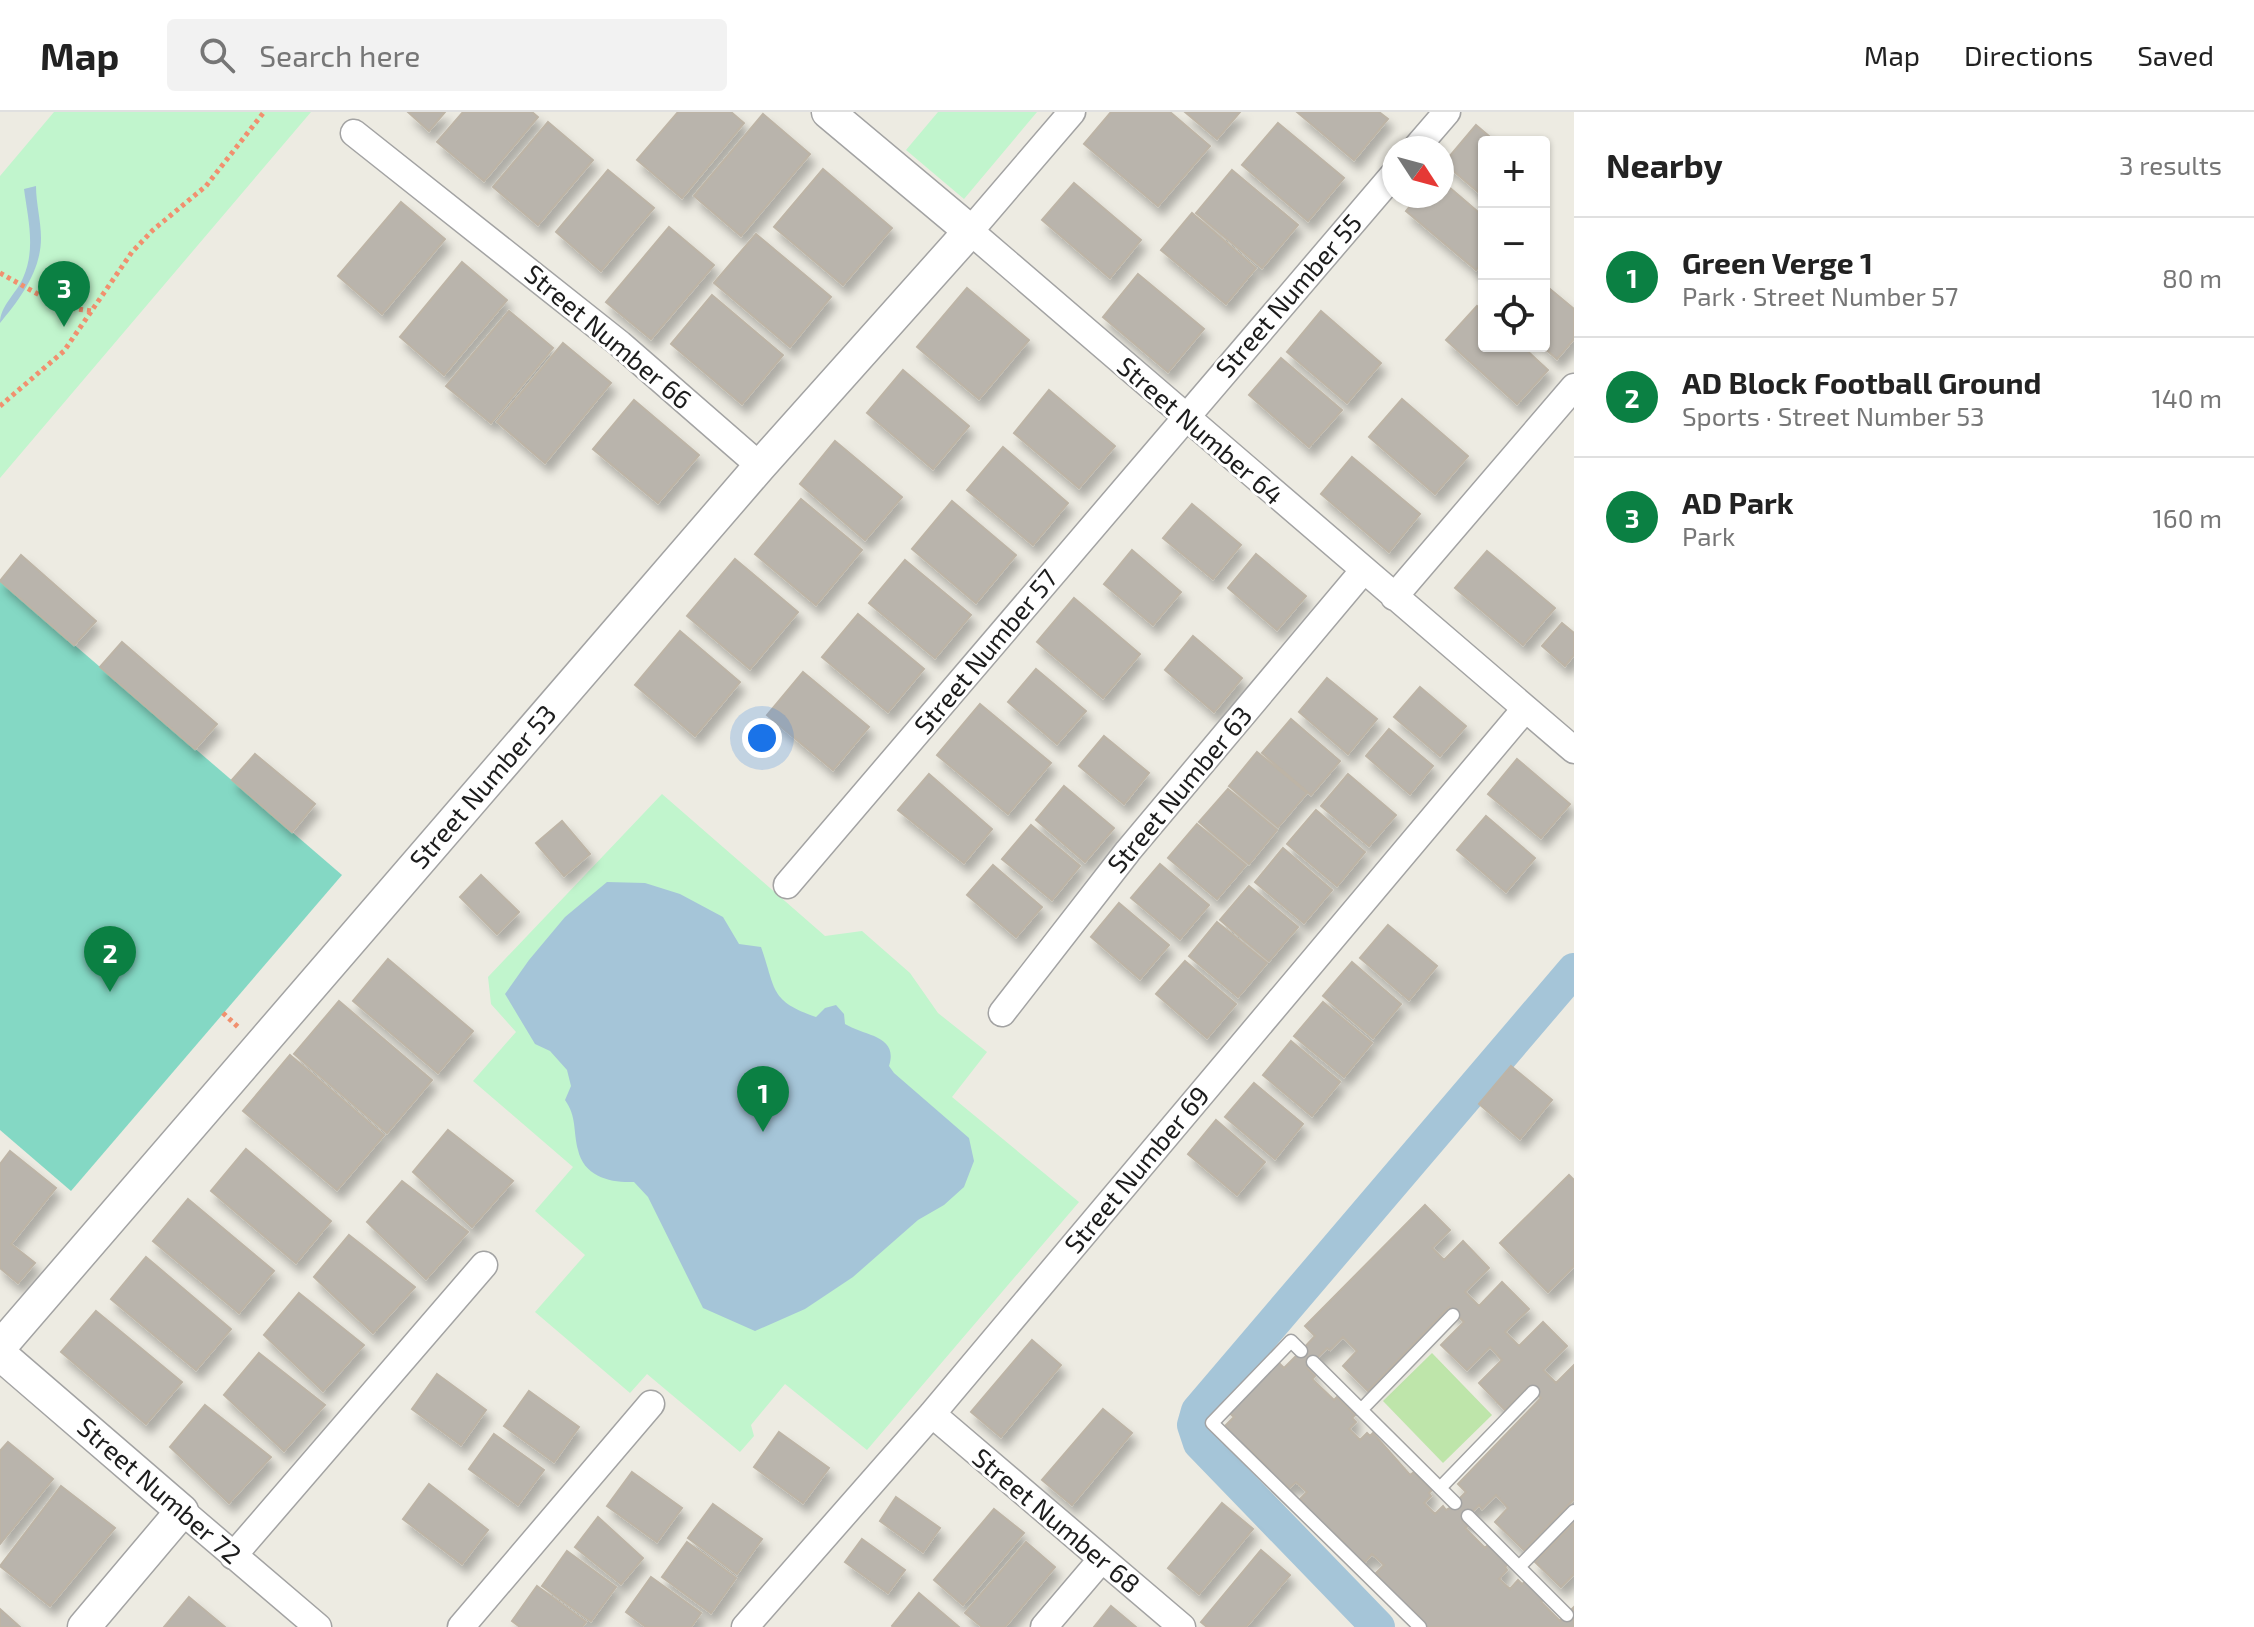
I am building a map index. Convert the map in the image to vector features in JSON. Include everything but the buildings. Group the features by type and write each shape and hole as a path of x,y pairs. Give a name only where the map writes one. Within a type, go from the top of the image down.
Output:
{"street":[{"name":"Street Number 64","path":"828,112 1574,750"},
{"path":"970,231 1072,112"},
{"path":"1426,136 1447,112"},
{"name":"Street Number 66","path":"354,133 620,344 760,466"},
{"name":"Street Number 55","path":"1185,418 1382,188"},
{"name":"Street Number 53","path":"0,1347 760,466 970,231"},
{"path":"1394,597 1574,387"},
{"name":"Street Number 57","path":"787,885 1185,418"},
{"name":"Street Number 63","path":"1002,1013 1128,851 1363,571"},
{"name":"Street Number 69","path":"745,1627 932,1414 1525,709"},
{"path":"233,1556 484,1265"},
{"name":"Street Number 72","path":"0,1354 318,1627"},
{"path":"461,1627 651,1404"},
{"name":"Street Number 68","path":"932,1414 1182,1627"},
{"path":"84,1627 182,1511"},
{"path":"1044,1627 1101,1560"}],"lane":[{"path":"1361,1410 1453,1315"},
{"path":"1301,1351 1291,1341 1212,1423 1420,1627"},
{"path":"1313,1362 1455,1503"},
{"path":"1440,1488 1533,1392"},
{"path":"1519,1567 1574,1511"},
{"path":"1468,1516 1567,1615"}],"path":[{"path":"0,406 64,351 132,252 153,230 206,186 264,112"},
{"path":"0,273 61,307 92,311"}],"green space":[{"path":"54,112 311,112 0,478 0,176"},
{"path":"938,112 1037,112 964,199 906,150"},
{"path":"662,794 825,936 862,931 910,973 938,1013 987,1052 952,1097 1079,1202 867,1450 785,1384 751,1425 754,1436 740,1452 647,1374 630,1393 535,1312 585,1255 535,1211 573,1167 473,1081 516,1032 491,1004 488,977"},
{"path":"1432,1353 1492,1415 1443,1463 1383,1401"}],"shaded area":[{"path":"36,186 41,238 37,262 22,294 0,323 5,306 27,267 30,234 24,189"},
{"path":"0,581 342,875 71,1191 0,1130"},
{"path":"607,882 645,883 680,894 723,917 739,944 761,947 776,992 782,999 816,1017 825,1008 836,1005 844,1014 845,1024 884,1042 889,1048 889,1066 894,1073 969,1138 974,1161 964,1187 944,1205 918,1220 853,1277 805,1309 755,1331 703,1308 648,1197 634,1182 608,1179 586,1167 578,1150 573,1118 565,1100 571,1086 567,1070 550,1051 535,1044 505,994 565,917"}],"waterway":[{"path":"1378,1627 1200,1443 1194,1425 1198,1411 1574,970"}],"place":[{"name":"AD Park","path":"64,327"},
{"name":"AD Block Football Ground","path":"110,992"},
{"name":"Green Verge 1","path":"763,1132"}]}
